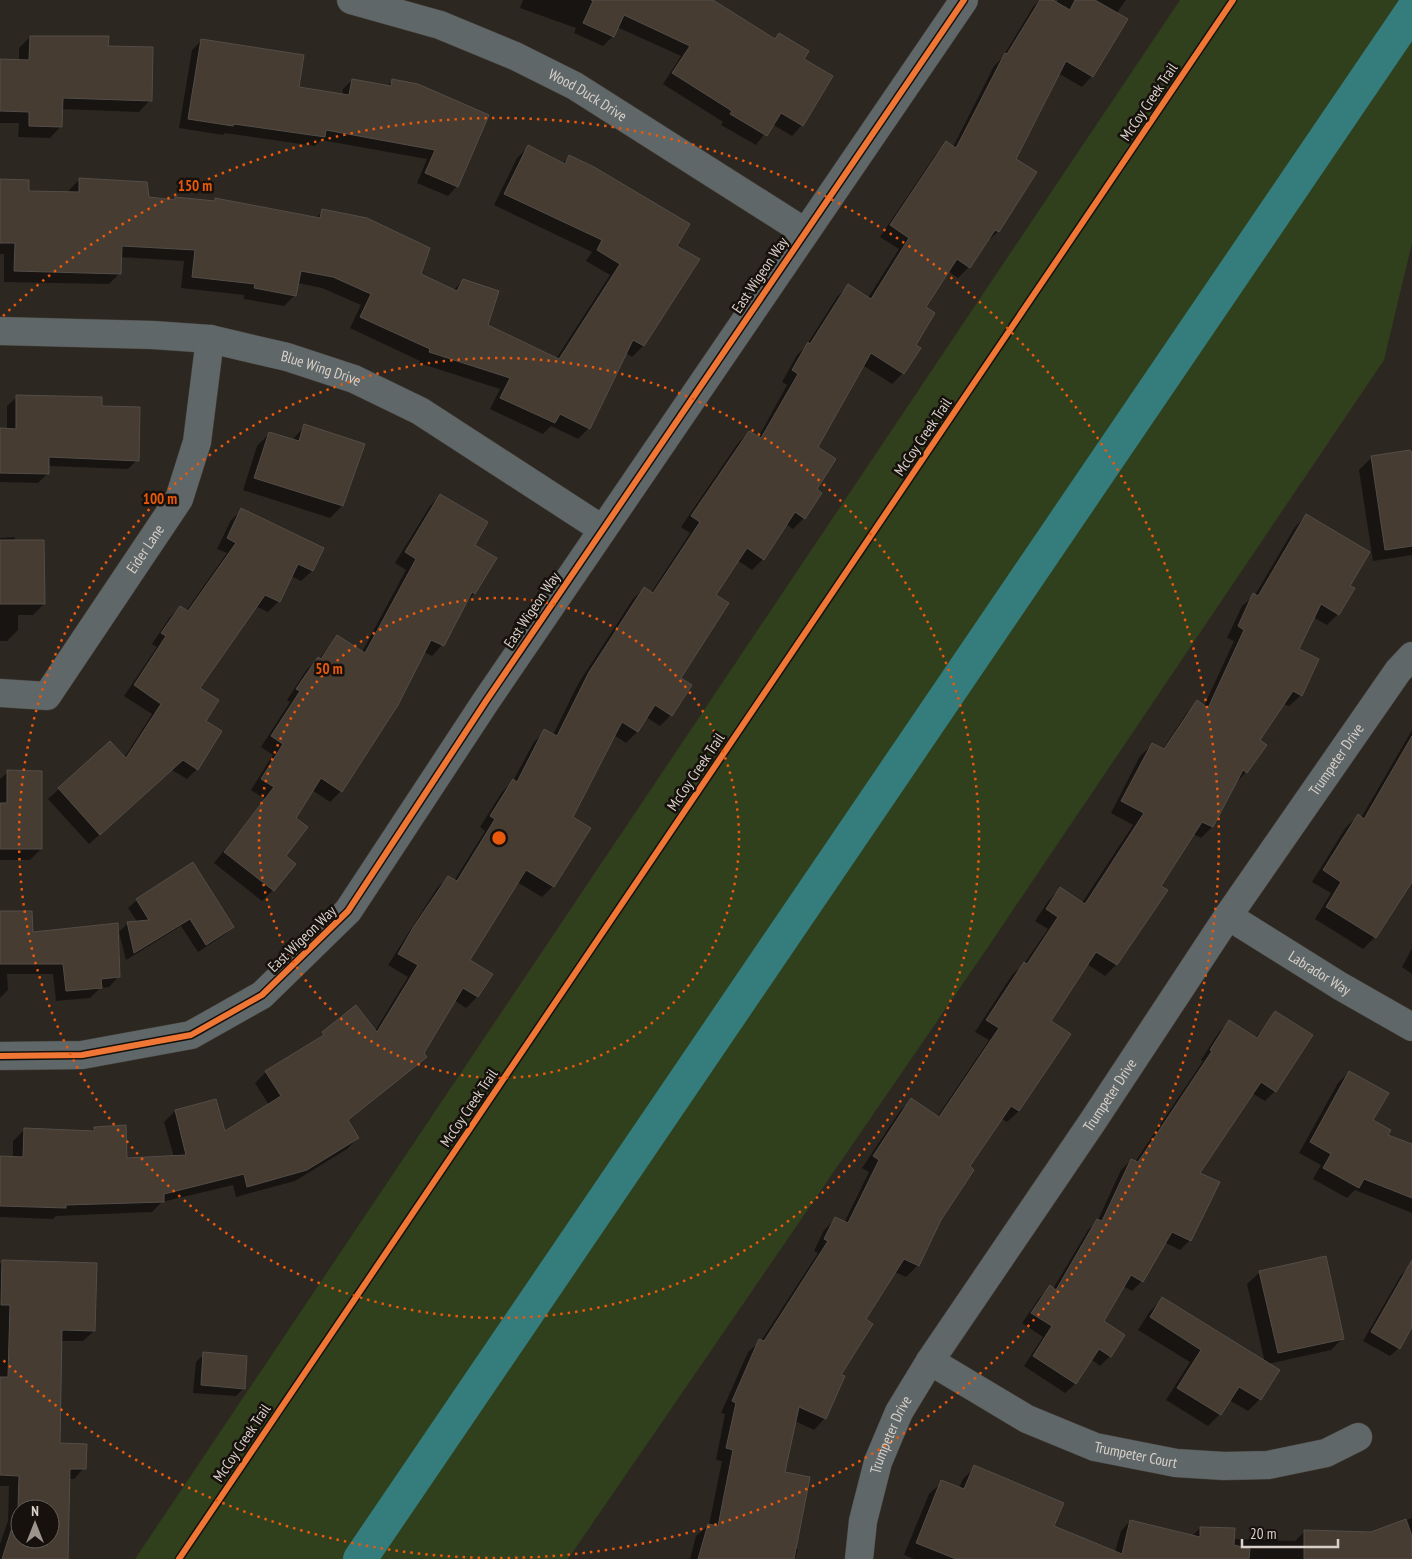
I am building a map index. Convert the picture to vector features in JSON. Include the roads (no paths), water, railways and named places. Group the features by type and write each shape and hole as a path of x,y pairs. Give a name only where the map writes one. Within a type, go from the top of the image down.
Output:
{"street":[{"name":"Wood Duck Drive","path":"351,0 440,25 515,56 575,86 805,232"},
{"name":"East Wigeon Way","path":"0,1056 82,1055 191,1035 262,995 348,911 602,529 964,0"},
{"name":"Blue Wing Drive","path":"0,331 153,335 210,340 287,356 354,379 420,411 602,529"},
{"name":"Eider Lane","path":"0,692 47,696 179,499 197,442 210,340"},
{"name":"Trumpeter Drive","path":"859,1559 863,1521 878,1462 899,1412 930,1362 1094,1121 1228,916 1398,671 1412,656"},
{"name":"Labrador Way","path":"1228,916 1340,986 1412,1028"},
{"name":"Trumpeter Court","path":"930,1362 1027,1419 1069,1437 1095,1447 1176,1463 1224,1466 1268,1465 1326,1453 1358,1437"}],"waterway":[{"path":"360,1559 1412,11"}]}
